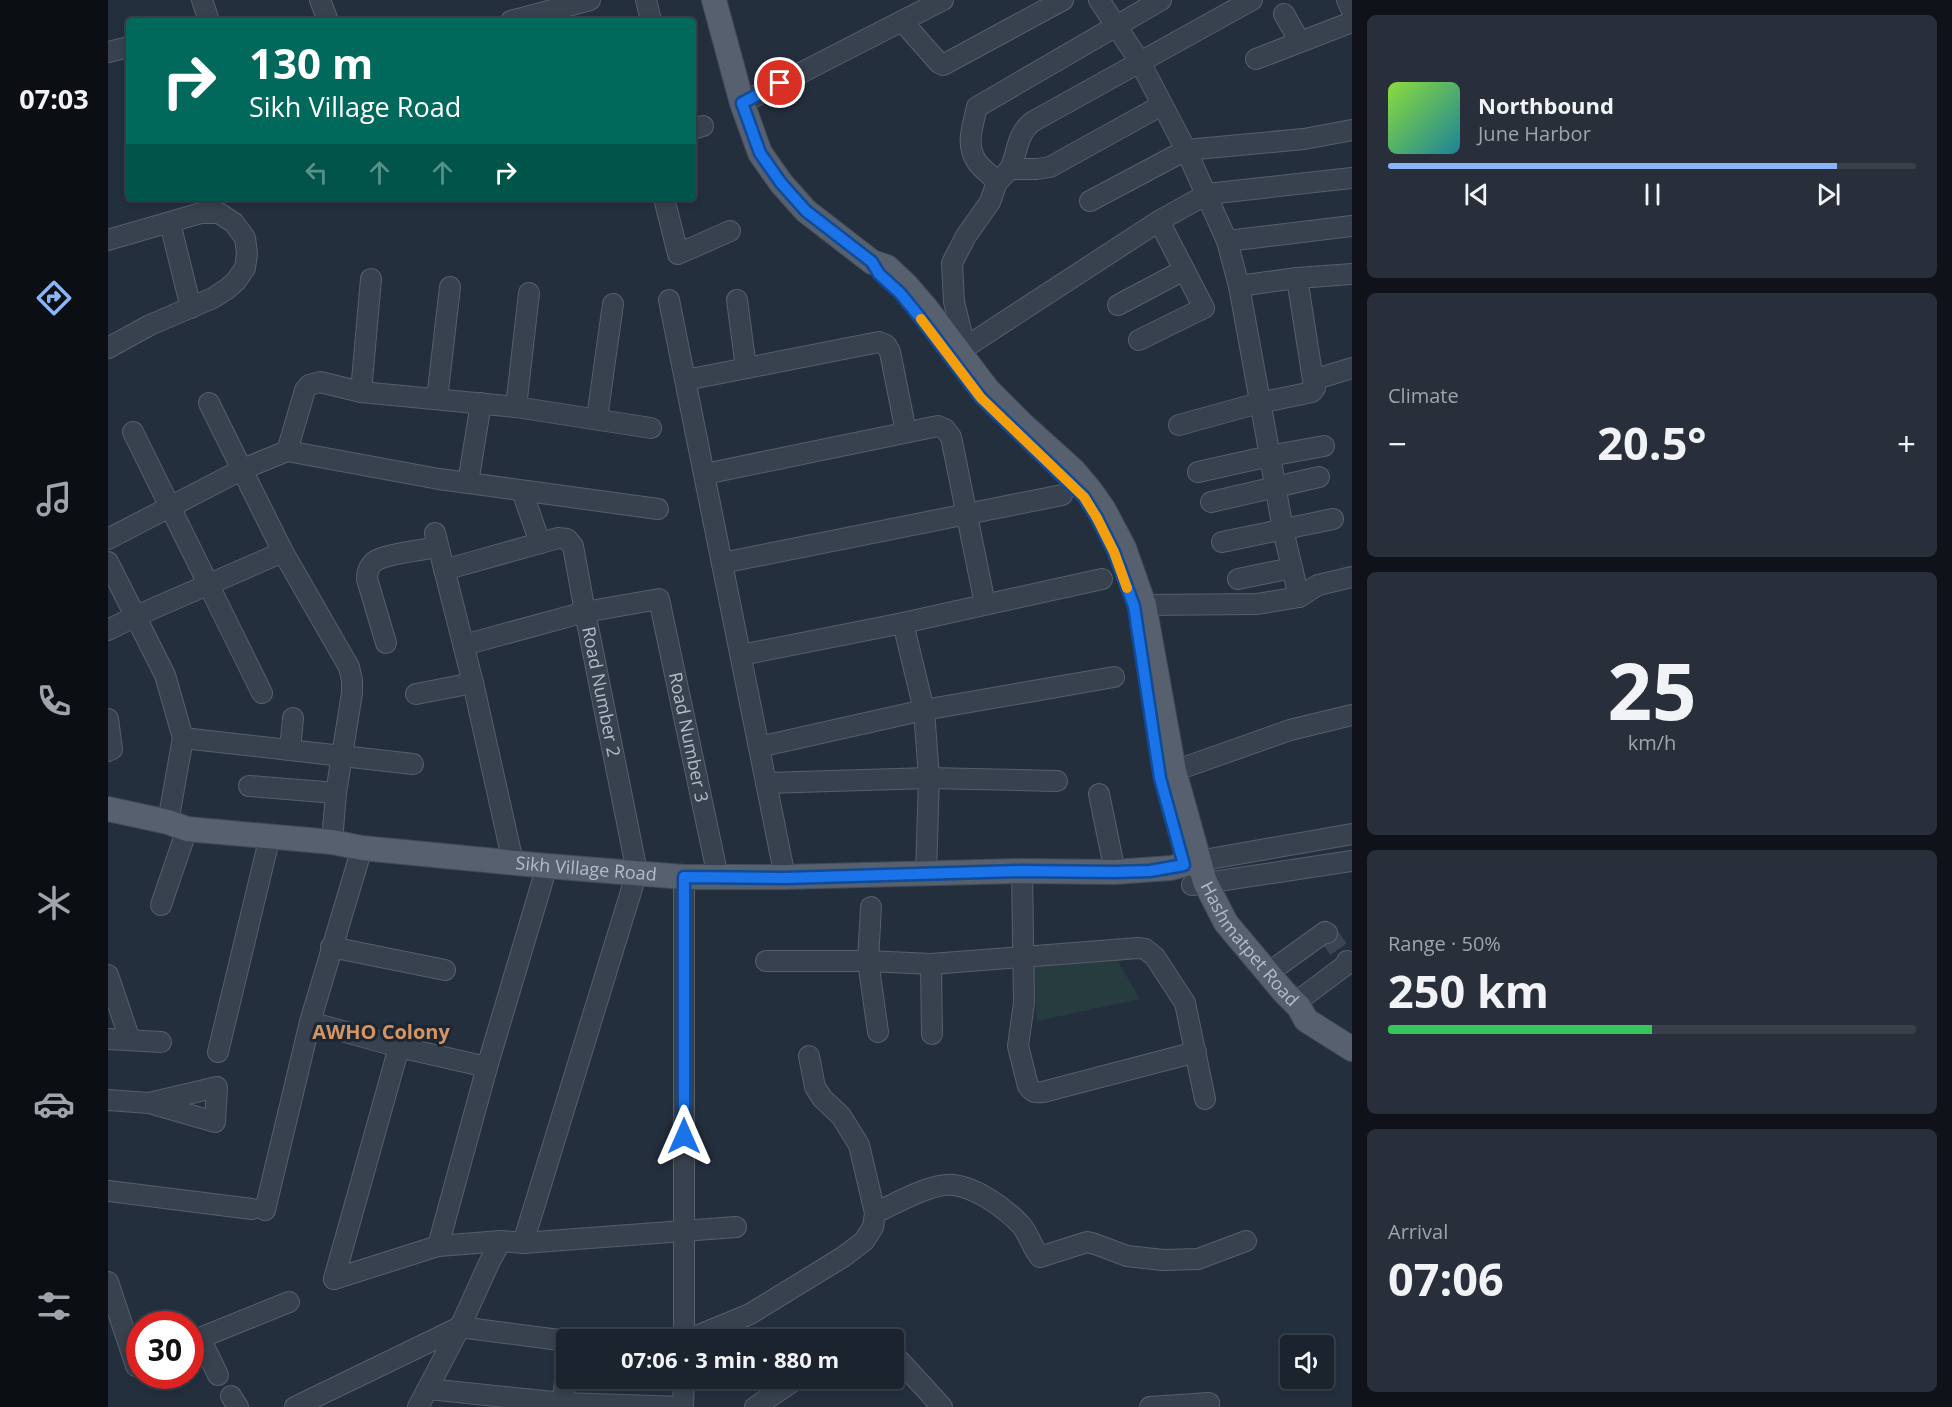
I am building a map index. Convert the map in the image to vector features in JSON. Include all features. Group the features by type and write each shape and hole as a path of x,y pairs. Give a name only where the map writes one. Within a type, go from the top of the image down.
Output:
{"main road":[{"path":"714,0 742,103 760,153 781,183 806,211 872,262 879,274 900,293 918,315 958,352 981,398 1084,497 1119,550 1134,606 1160,778 1216,932 1293,1018 1301,1012"},
{"name":"Hashmatpet Road","path":"1119,550 1144,606 1195,873 1226,923 1301,1012 1352,1049"},
{"name":"Sikh Village Road","path":"108,809 178,825 332,842 362,848 684,877 785,878 1022,871 1195,873"}],"street":[{"path":"202,0 209,18"},
{"path":"320,0 327,18"},
{"path":"522,18 590,0"},
{"path":"646,0 650,18"},
{"path":"742,103 943,0"},
{"path":"902,21 943,65 1064,0"},
{"path":"1099,0 1140,62 1186,150 1227,241 1239,286 1283,530 1299,597"},
{"path":"1161,0 977,107 970,137 971,148 977,162 1004,175 1037,169 1050,166 1162,105"},
{"path":"1252,0 1025,128 990,202 966,236 951,263 958,352 1159,221 1207,194 1352,178"},
{"path":"1347,0 1352,12"},
{"path":"1284,14 1300,42"},
{"path":"1256,59 1352,22"},
{"path":"108,52 126,48"},
{"path":"1090,201 1186,150 1304,139 1352,130"},
{"path":"665,201 678,254 730,231"},
{"path":"108,240 201,213 219,213 234,223 245,238 247,253 245,268 236,281 213,298 150,326 108,348"},
{"path":"1139,340 1204,308 1159,221"},
{"path":"170,223 191,308"},
{"path":"1227,241 1352,226"},
{"path":"1118,305 1184,270"},
{"path":"1239,286 1297,278 1352,274"},
{"path":"1179,424 1312,392 1315,388 1297,278"},
{"path":"361,392 371,279"},
{"path":"437,399 450,286"},
{"path":"516,407 529,293"},
{"path":"669,300 785,878"},
{"path":"737,300 746,368"},
{"path":"597,418 613,304"},
{"path":"686,380 879,342 886,345 890,352 906,432"},
{"path":"1313,380 1352,368"},
{"path":"284,452 305,390 309,385 320,382 361,392 516,407 651,428"},
{"path":"468,483 481,403"},
{"path":"209,404 283,552 349,666 352,693 336,793 332,842"},
{"path":"705,474 906,432 938,426 945,429 951,437 985,604"},
{"path":"133,432 262,693"},
{"path":"1198,472 1324,446"},
{"path":"108,539 243,469 284,452 468,483 658,509"},
{"path":"1211,502 1319,477"},
{"path":"444,570 540,543 522,491"},
{"path":"722,563 1062,495"},
{"path":"1222,542 1333,519"},
{"name":"Road Number 2","path":"540,543 564,538 573,546 637,873"},
{"path":"386,643 366,579 367,572 370,566 380,559 436,540 464,645 513,862"},
{"path":"108,630 283,552"},
{"path":"108,562 165,675 183,738 178,825 161,905"},
{"path":"1238,579 1292,568"},
{"path":"1144,606 1257,604 1299,597 1318,585 1352,577"},
{"path":"741,655 1102,579"},
{"name":"Road Number 3","path":"585,612 659,599 718,877"},
{"path":"464,645 585,612"},
{"path":"903,622 924,710 929,778 926,874"},
{"path":"759,747 924,710 1114,677"},
{"path":"416,694 473,683"},
{"path":"1174,771 1290,729 1352,715"},
{"path":"290,750 293,718"},
{"path":"108,719 112,749 108,751"},
{"path":"183,738 413,764"},
{"path":"766,783 929,778 1057,780"},
{"path":"249,786 336,793"},
{"path":"1099,795 1115,872"},
{"name":"Sikh Village Road","path":"1195,873 1352,834"},
{"path":"218,1052 270,836"},
{"path":"108,1191 258,1209 331,947 362,848"},
{"path":"1195,873 1352,861"},
{"path":"438,1245 487,1067 547,866"},
{"path":"1022,871 1024,1003 1018,1046 1031,1090 1036,1093 1043,1092 1196,1052"},
{"path":"523,1243 637,873"},
{"path":"684,877 686,1329"},
{"path":"871,907 868,961 878,1032"},
{"path":"1268,973 1325,932 1327,933"},
{"path":"331,947 445,970"},
{"path":"766,961 868,961 931,964 1145,949 1155,957 1185,1003 1205,1098"},
{"path":"1301,1012 1347,962"},
{"path":"931,964 932,1034"},
{"path":"108,975 130,1040"},
{"path":"310,1022 399,1047 487,1067"},
{"path":"108,1039 161,1042"},
{"path":"399,1047 334,1279 438,1245 501,1241 523,1243 736,1227"},
{"path":"713,1329 750,1314 843,1257 864,1241 873,1227 874,1213 859,1145 841,1116 814,1087 809,1056"},
{"path":"108,1100 149,1103"},
{"path":"874,1213 924,1191 939,1186 954,1185 982,1194 1005,1210 1023,1227 1040,1257 1087,1242 1127,1256 1163,1260 1198,1258 1246,1241"},
{"path":"418,1407 501,1241"},
{"path":"108,1282 113,1319 126,1346"},
{"path":"204,1336 289,1302"},
{"path":"295,1407 460,1327 556,1340"},
{"path":"204,1354 218,1375"},
{"path":"904,1366 937,1405"},
{"path":"428,1389 562,1405 683,1407 684,1389"},
{"path":"562,1405 564,1389"},
{"path":"755,1407 782,1389"},
{"path":"1150,1407 1209,1403 1209,1407"}],"green space":[{"path":"1116,958 1140,999 1037,1021 1033,962"}],"tunnel":[{"path":"1327,933 1347,961"}],"slow traffic":[{"path":"921,319 981,398 1084,497 1114,552 1127,588"}],"district":[{"name":"AWHO Colony","path":"381,1032"}],"route":[{"path":"684,1136 684,877 785,878 1022,871 1115,872 1150,871 1184,865 1160,778 1134,606 1114,552 1097,518 1084,497 1061,473 981,398 918,315 900,293 879,274 872,262 806,211 781,183 760,153 742,103 780,83"}]}
